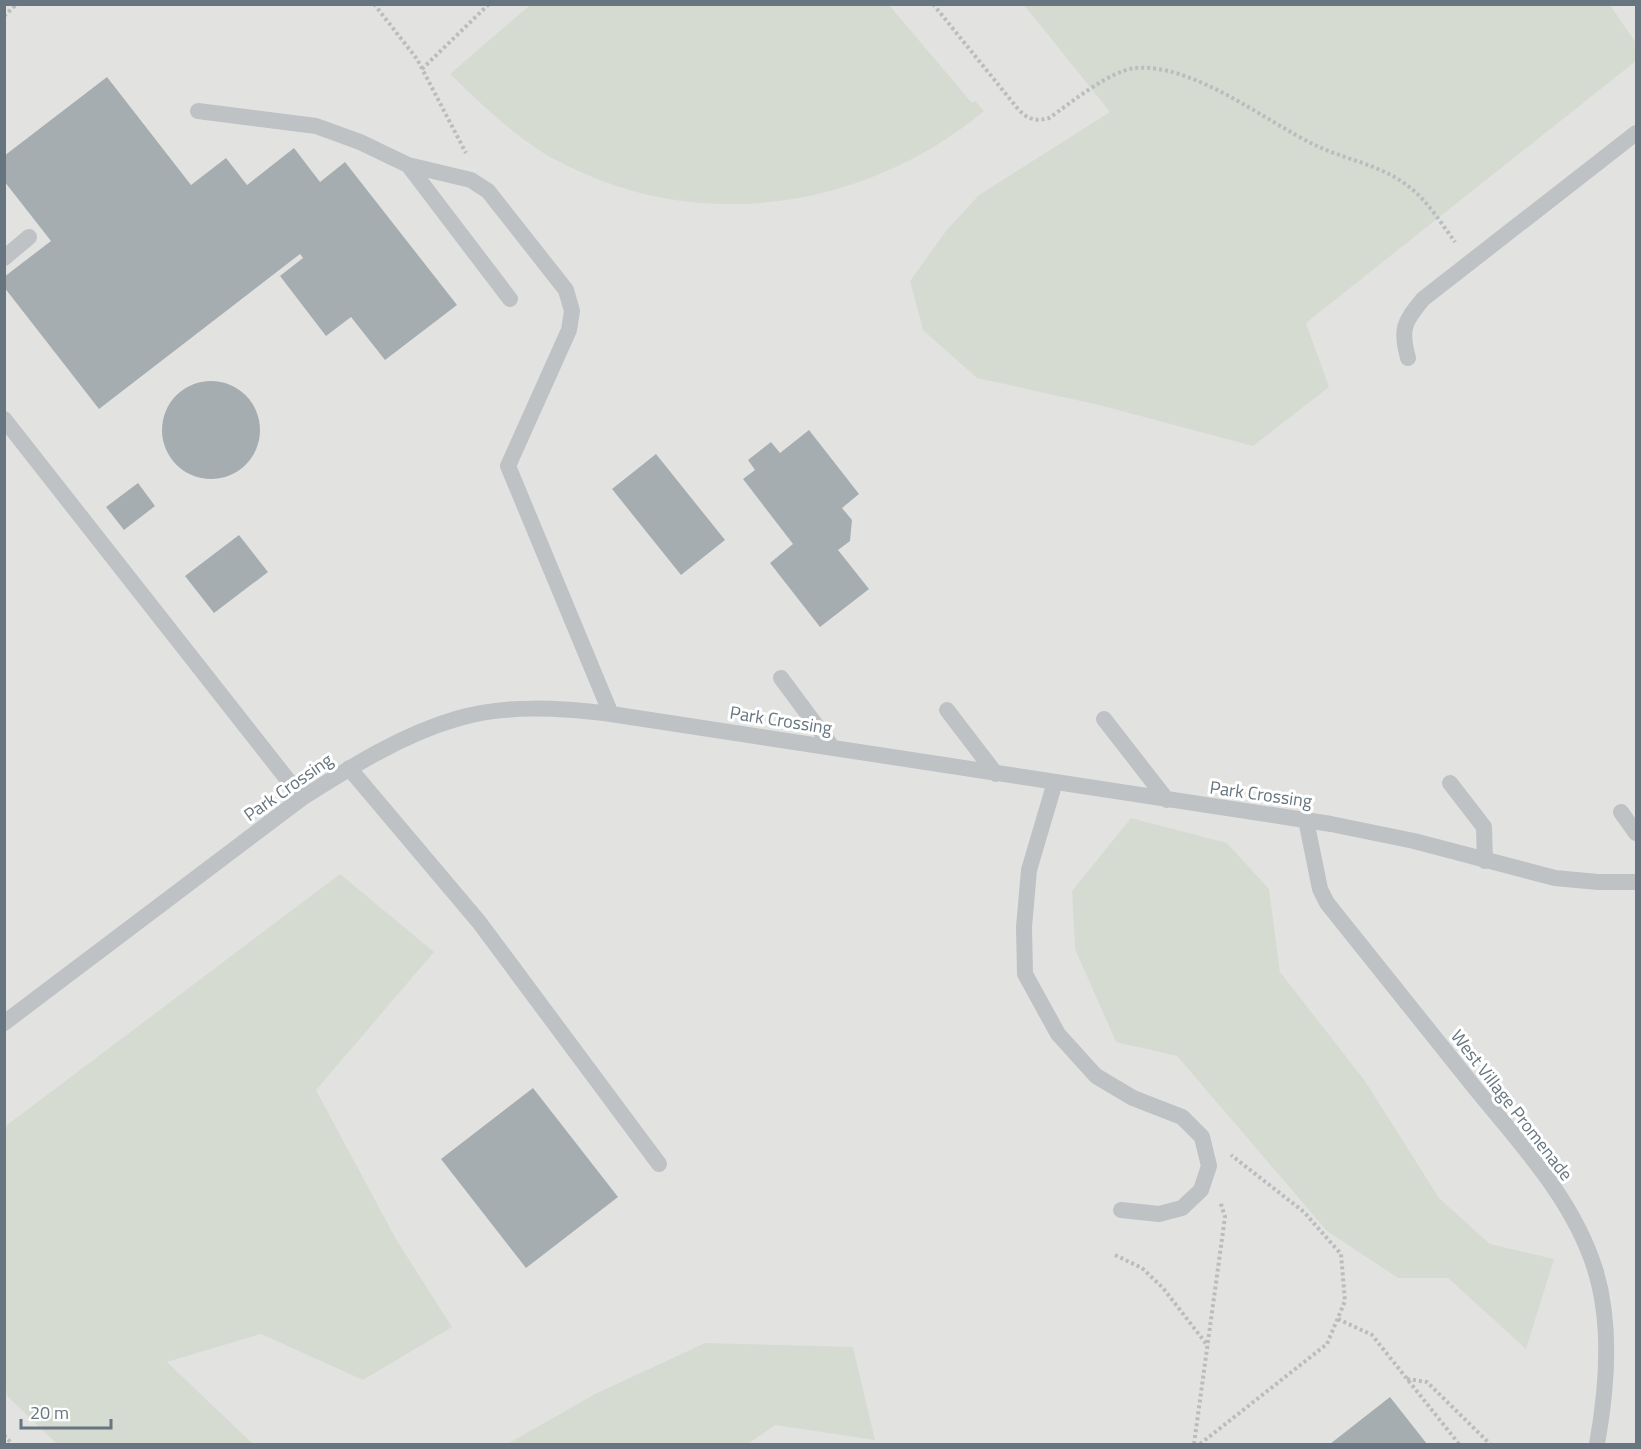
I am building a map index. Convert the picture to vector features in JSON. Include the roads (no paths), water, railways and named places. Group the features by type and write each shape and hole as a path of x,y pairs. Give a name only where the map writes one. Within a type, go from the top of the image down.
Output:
{"lane":[{"path":"198,111 316,126 360,142 408,165 471,180 488,191 566,290 572,311 569,330 508,466 610,714"},
{"path":"1408,358 1403,340 1407,319 1423,299 1636,133"},
{"path":"408,165 510,299"},
{"path":"4,258 29,237"},
{"path":"4,420 302,798"},
{"path":"781,678 833,748"},
{"name":"Park Crossing","path":"4,1023 302,798 349,768 402,740 457,718 498,711 545,708 610,714 1306,820 1414,841 1555,878 1598,882 1636,882"},
{"path":"947,710 996,774"},
{"path":"1104,719 1167,800"},
{"path":"349,768 479,922 659,1164"},
{"path":"1055,782 1029,870 1024,927 1025,974 1058,1034 1096,1076 1133,1098 1182,1117 1202,1137 1209,1167 1201,1190 1182,1208 1159,1214 1121,1210"},
{"path":"1450,783 1484,827 1485,861"},
{"path":"1621,812 1636,833"},
{"name":"West Village Promenade","path":"1306,820 1320,889 1327,903 1546,1176 1578,1228 1595,1269 1603,1307 1606,1379 1597,1444"}]}
